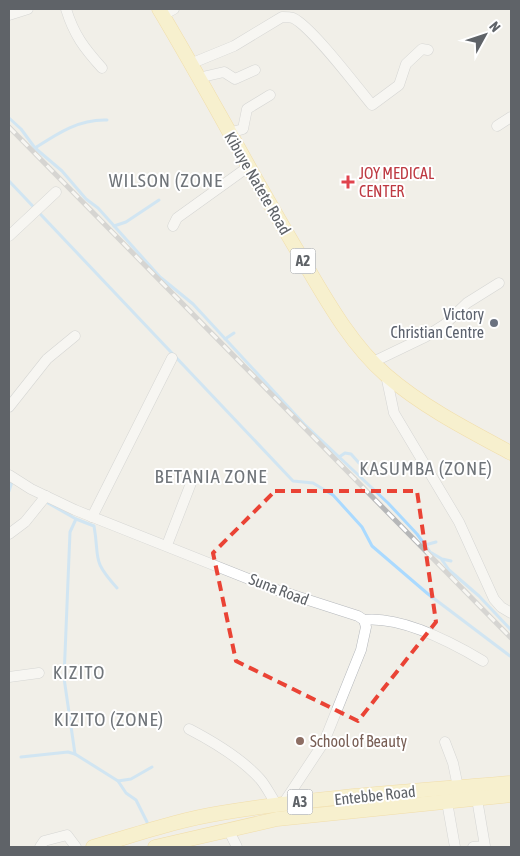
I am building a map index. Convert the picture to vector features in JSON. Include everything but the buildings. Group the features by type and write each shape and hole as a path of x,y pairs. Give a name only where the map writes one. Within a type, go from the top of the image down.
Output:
{"main road":[{"name":"Kibuye Natete Road","path":"166,11 190,64 248,167 318,285 353,338 386,375 447,418 511,453"},
{"name":"Entebbe Road","path":"93,847 178,822 280,804 511,783"},
{"name":"Entebbe Road","path":"155,847 228,828 277,819 511,795"}],"street":[{"path":"9,15 28,9"},
{"path":"66,9 72,29 82,45 102,68"},
{"path":"190,64 234,46 282,17 294,18 319,42 372,105 399,85 406,64 422,50 428,50"},
{"path":"198,78 224,72 235,79 255,70"},
{"path":"229,133 242,129 247,109 270,95"},
{"path":"497,126 511,117"},
{"path":"173,226 177,218 248,167"},
{"path":"9,236 38,211 56,192"},
{"path":"373,362 425,337 444,325 467,304 499,283"},
{"path":"9,407 47,359 75,336"},
{"path":"92,517 172,358"},
{"path":"386,375 389,398 394,413 459,522 494,599 501,607 511,613"},
{"name":"Suna Road","path":"9,475 46,496 92,517 274,589 358,616 364,620 381,620 408,627 457,646 483,660"},
{"path":"167,546 193,478"},
{"path":"9,534 25,522 46,496"},
{"path":"189,729 222,748 251,771 280,804 324,742 361,650 366,628 364,620"},
{"path":"9,677 38,673"},
{"path":"445,742 453,763 458,787"},
{"path":"473,847 485,846 477,799"},
{"path":"447,802 455,847"},
{"path":"228,828 237,847"},
{"path":"40,847 44,841 67,836 76,847"}],"highlighted area":[{"path":"275,491 417,491 436,622 358,721 236,661 213,553"}],"waterway":[{"path":"9,118 21,129 35,148 62,171 86,199 98,208 160,277 193,304 304,424 388,503 417,534 430,552 442,559 451,561"},
{"path":"35,148 78,124 107,120"},
{"path":"9,181 293,481 313,483 333,495 362,527 372,546 428,594 510,656"},
{"path":"114,226 126,222 159,200"},
{"path":"225,339 234,333"},
{"path":"339,457 345,453 351,454 359,463"},
{"path":"9,491 12,482"},
{"path":"48,503 76,519 94,526 100,565 117,588"},
{"path":"75,754 64,678 70,532 76,519"},
{"path":"425,545 436,542"},
{"path":"442,560 449,570 479,596 511,630"},
{"path":"21,757 68,752 75,754 118,781 126,793 136,800 147,822"},
{"path":"118,781 131,779 152,767"}],"railway":[{"path":"9,127 511,638"}],"place":[{"name":"JOY MEDICAL CENTER","path":"348,182"},
{"name":"Victory Christian Centre","path":"494,323"},
{"name":"School of Beauty","path":"300,741"}],"district":[{"name":"WILSON (ZONE","path":"166,180"},
{"name":"KASUMBA (ZONE)","path":"426,468"},
{"name":"BETANIA ZONE","path":"211,476"},
{"name":"KIZITO","path":"79,672"},
{"name":"KIZITO (ZONE)","path":"109,719"}]}
